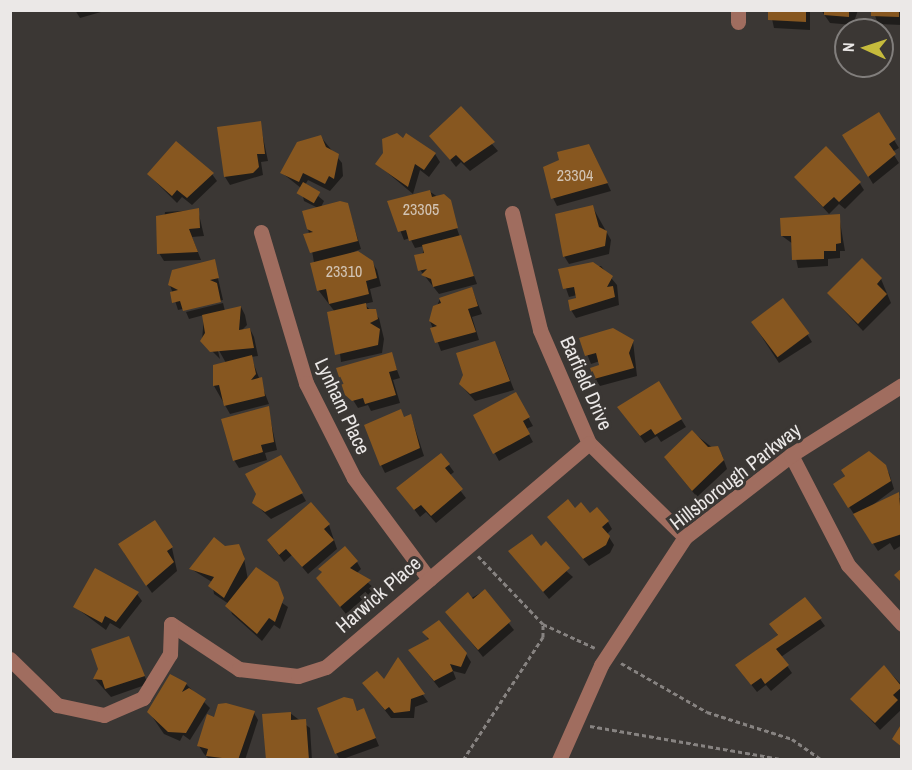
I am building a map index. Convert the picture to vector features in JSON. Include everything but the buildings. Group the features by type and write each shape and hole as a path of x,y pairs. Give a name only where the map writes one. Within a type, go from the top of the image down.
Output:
{"street":[{"name":"Barfield Drive","path":"512,213 540,330 589,443 685,537"},
{"name":"Lynham Place","path":"261,232 306,383 354,478 429,579"},
{"name":"Hillsborough Parkway","path":"559,759 601,665 685,537 791,455 902,385"},
{"name":"Harwick Place","path":"10,660 57,705 80,714 115,712 142,698 165,663 171,624 239,669 298,676 326,667 589,443"},
{"path":"791,455 848,565 902,624"}],"path":[{"path":"468,545 543,624 556,626"},
{"path":"463,759 539,647 543,624"},
{"path":"644,676 707,712 792,739 822,759"},
{"path":"574,722 786,759"}]}
